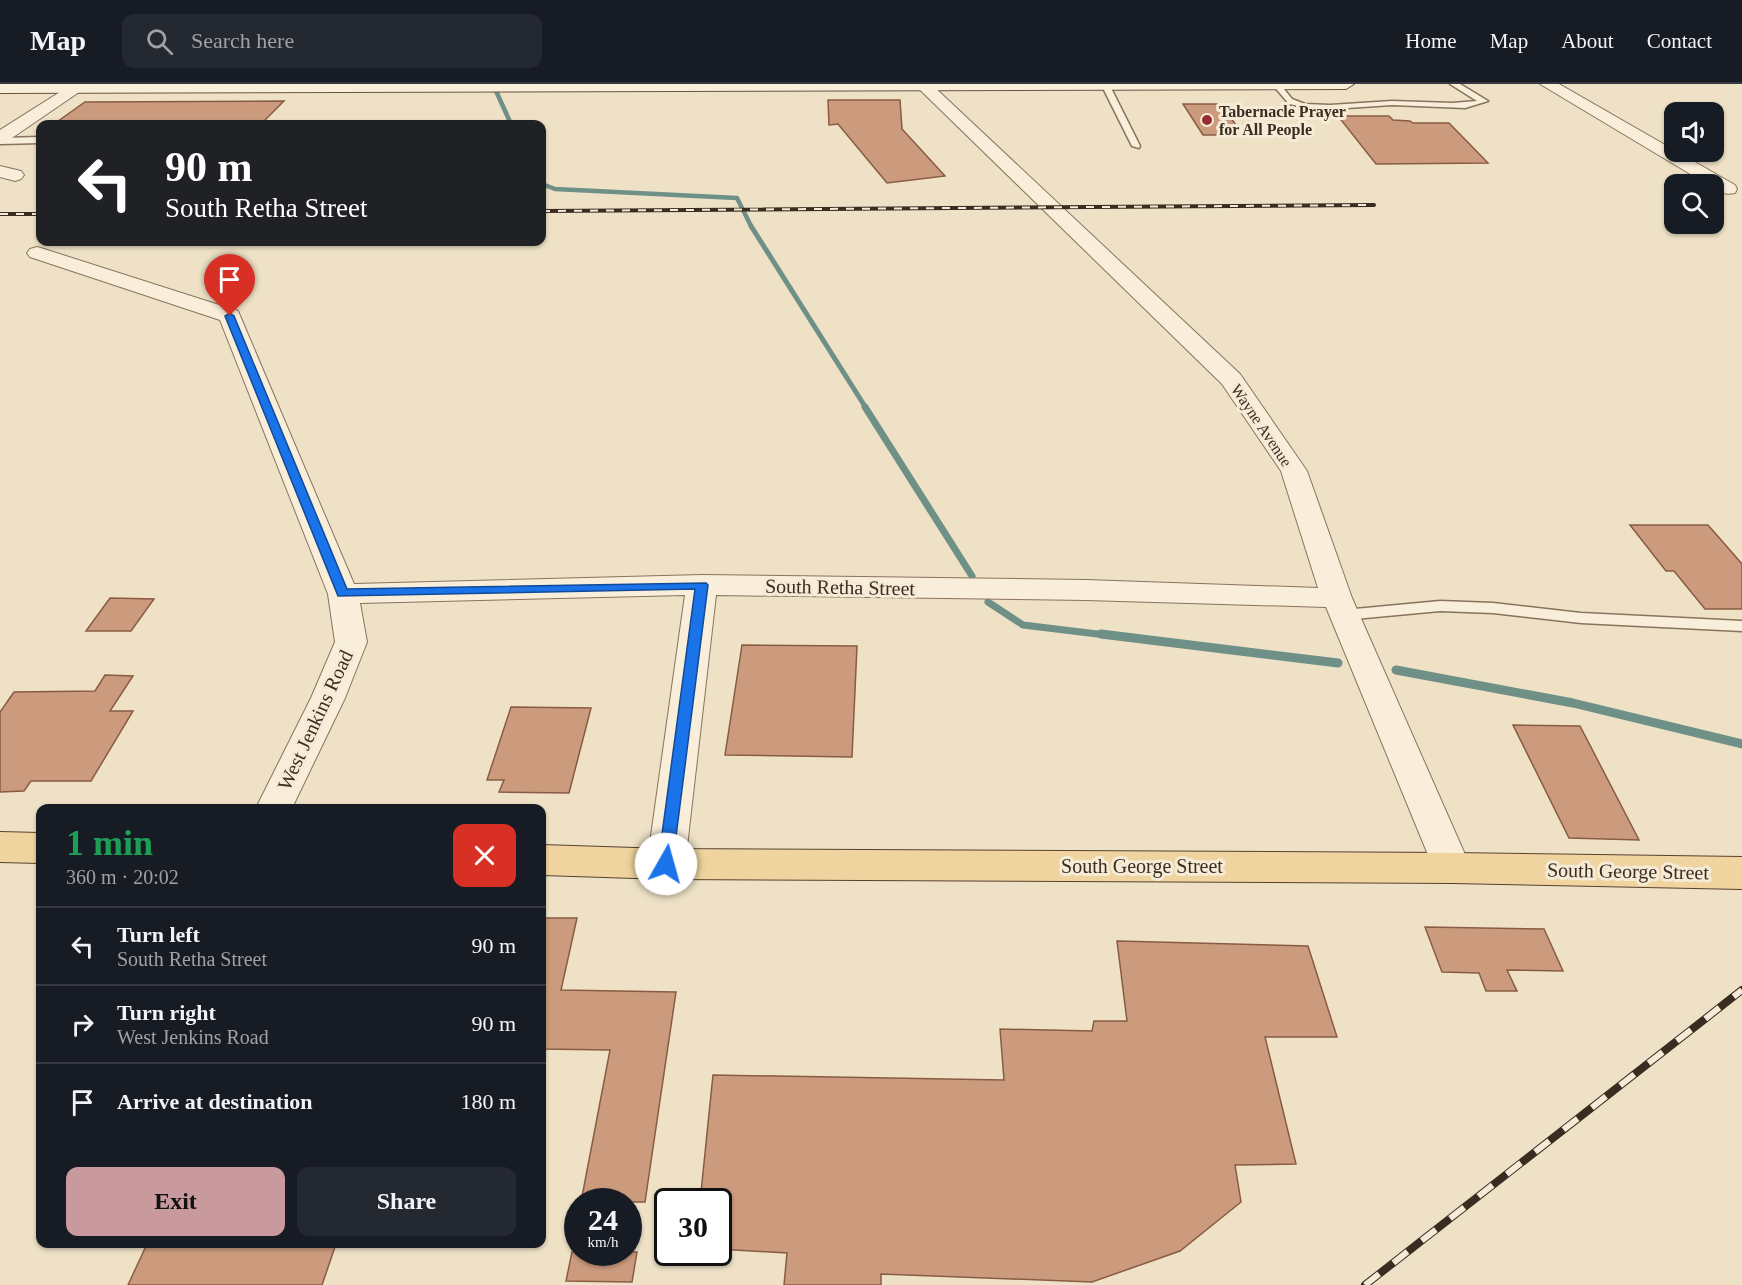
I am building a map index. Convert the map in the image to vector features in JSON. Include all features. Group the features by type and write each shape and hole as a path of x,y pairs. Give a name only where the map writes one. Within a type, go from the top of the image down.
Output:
{"main road":[{"path":"0,847 36,848"},
{"name":"South George Street","path":"546,860 666,864 1452,868 1742,873"}],"street":[{"path":"0,88 1346,84"},
{"path":"1548,84 1728,189"},
{"name":"Wayne Avenue","path":"923,85 1231,379 1293,471 1340,607 1452,868"},
{"path":"0,140 76,88"},
{"name":"West Jenkins Road","path":"37,253 230,316 343,594 351,642 328,698 276,804"},
{"path":"666,864 702,585"},
{"name":"South Retha Street","path":"343,594 702,585 1086,590 1340,607"}],"lane":[{"path":"1105,84 1136,146"},
{"path":"1276,84 1290,102 1300,105 1356,106 1392,103 1453,105 1484,101 1454,84"},
{"path":"0,140 36,140"},
{"path":"1340,607 1492,608 1581,618 1742,626"}],"building":[{"path":"828,100 900,100 902,129 945,176 887,183 838,124 829,125"},
{"path":"284,101 265,120 60,120 85,102"},
{"path":"1183,104 1221,104 1243,135 1203,135"},
{"path":"1338,116 1389,116 1393,120 1413,123 1449,123 1488,163 1376,164"},
{"path":"1630,525 1708,525 1742,564 1742,609 1705,609 1674,571 1666,571"},
{"path":"110,598 154,599 131,631 86,631"},
{"path":"742,645 857,646 852,757 725,755"},
{"path":"105,675 133,676 110,711 133,711 91,781 31,781 24,791 0,792 0,712 14,692 95,691"},
{"path":"511,707 591,708 569,793 499,792 504,780 487,780"},
{"path":"1513,725 1580,726 1639,840 1569,838"},
{"path":"546,918 577,918 561,990 676,992 645,1202 642,1202 642,1188 584,1188 610,1050 546,1049"},
{"path":"1425,927 1544,929 1563,971 1507,970 1517,991 1486,991 1479,973 1442,972"},
{"path":"1117,941 1308,946 1337,1037 1265,1037 1296,1164 1235,1165 1241,1202 1180,1251 1092,1282 881,1274 881,1285 784,1285 787,1253 732,1250 732,1188 701,1188 713,1075 1004,1080 1000,1029 1092,1031 1094,1021 1127,1021"},
{"path":"145,1248 335,1248 322,1285 128,1285"},
{"path":"569,1266 635,1266 632,1282 566,1281"}],"waterway":[{"path":"496,91 509,120"},
{"path":"546,186 555,189 737,198 751,226"},
{"path":"751,226 866,408"},
{"path":"865,407 972,576"},
{"path":"988,602 1023,625 1114,636"},
{"path":"1101,634 1338,663"},
{"path":"1396,670 1573,703 1742,744"}],"railway":[{"path":"546,211 1374,205"},
{"path":"0,214 36,214"},
{"path":"1365,1285 1742,990"}],"place":[{"name":"Tabernacle Prayer for All People","path":"1207,120"}],"route":[{"path":"230,316 343,594 702,585 666,864"}]}
